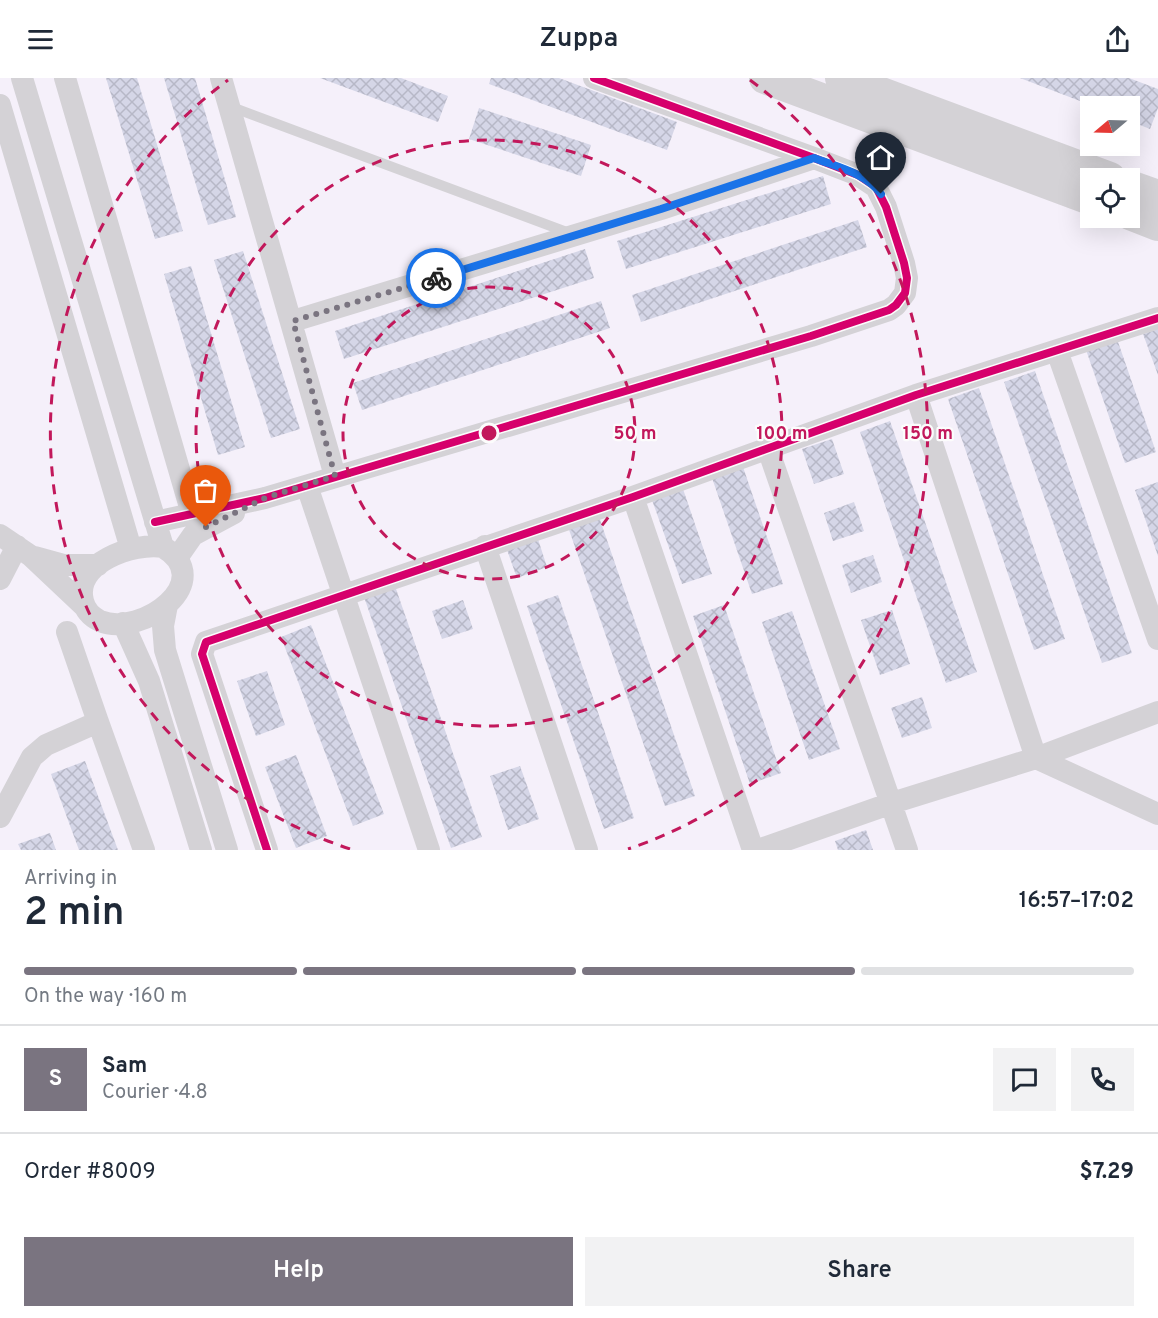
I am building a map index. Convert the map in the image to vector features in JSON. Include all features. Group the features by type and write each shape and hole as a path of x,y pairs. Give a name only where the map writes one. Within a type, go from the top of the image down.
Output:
{"main road":[{"path":"765,78 881,97 1082,168"},
{"path":"842,78 1080,195"},
{"path":"1140,190 1158,196"},
{"path":"1140,218 1158,225"}],"street":[{"path":"16,546 89,613 103,622 123,623 146,618 167,605 180,589 182,582 183,573 155,522 22,78"},
{"path":"65,78 192,514"},
{"path":"221,78 293,321 335,476"},
{"path":"155,522 265,498 811,336 876,315 896,305 905,293 907,278 881,194 876,187 858,175 594,78"},
{"path":"0,105 131,549"},
{"path":"293,321 575,235 814,158"},
{"path":"267,850 202,654 203,648 212,638 633,497 916,395 1158,318"},
{"path":"1057,351 1158,639"},
{"path":"916,395 1036,758 1158,814"},
{"path":"768,449 907,850"},
{"path":"307,486 429,850"},
{"path":"633,497 753,850"},
{"path":"84,606 82,589 84,581 98,565 131,549 170,552 200,531 265,498"},
{"path":"16,546 64,565 98,565"},
{"path":"0,579 16,546"},
{"path":"485,546 587,850"},
{"path":"167,605 164,626 165,650 227,850"},
{"path":"123,623 149,681 201,850"},
{"path":"67,632 144,850"},
{"path":"758,850 892,803 1036,758 1158,712"},
{"path":"0,817 32,757 46,745 98,722"}],"lane":[{"path":"229,105 575,235"}],"building":[{"path":"106,78 137,78 183,231 155,239"},
{"path":"164,78 195,78 236,217 208,225"},
{"path":"320,78 401,78 448,96 438,122"},
{"path":"491,78 559,78 677,122 667,150 489,84"},
{"path":"1020,78 1129,78 1158,89 1158,108 1150,129 1140,125 1140,96 1080,96 1080,101"},
{"path":"479,108 591,145 581,176 469,139"},
{"path":"823,176 831,204 626,269 617,241"},
{"path":"858,220 867,247 641,322 632,295"},
{"path":"585,249 594,278 344,359 335,331"},
{"path":"243,251 300,429 271,438 214,260"},
{"path":"191,266 245,447 218,455 164,274"},
{"path":"601,301 610,328 362,410 353,383"},
{"path":"1158,329 1158,375 1143,334"},
{"path":"1116,336 1156,452 1125,463 1085,347"},
{"path":"1035,371 1132,653 1102,663 1004,382"},
{"path":"979,388 1065,639 1034,650 948,399"},
{"path":"890,421 977,672 946,683 860,432"},
{"path":"832,439 844,474 814,484 802,449"},
{"path":"743,467 783,584 752,594 712,478"},
{"path":"1158,482 1158,556 1135,490"},
{"path":"683,489 712,574 682,584 652,500"},
{"path":"854,502 864,531 833,541 824,513"},
{"path":"598,514 695,796 665,806 567,524"},
{"path":"537,536 547,567 517,578 506,547"},
{"path":"873,555 882,582 851,593 842,565"},
{"path":"395,586 482,837 451,848 364,597"},
{"path":"558,595 634,818 604,829 527,606"},
{"path":"463,600 473,629 442,639 432,611"},
{"path":"724,605 781,773 750,784 693,616"},
{"path":"892,610 910,664 880,675 861,620"},
{"path":"792,611 840,749 809,760 762,622"},
{"path":"311,625 384,814 353,826 281,637"},
{"path":"267,671 285,725 256,736 237,681"},
{"path":"922,697 932,728 902,738 891,708"},
{"path":"296,755 327,836 296,848 265,767"},
{"path":"85,761 118,850 79,850 51,774"},
{"path":"520,766 539,819 508,830 490,776"},
{"path":"866,830 873,850 838,850 835,841"},
{"path":"50,833 56,850 21,850 18,844"}],"cycle path":[{"path":"155,522 265,498 811,336 889,310 905,293 907,278 904,263 886,207 876,187 858,175 594,78"},
{"path":"267,850 202,654 206,642 633,497 916,395 1158,318"}],"way so far":[{"path":"206,527 265,498 335,476 293,321 436,278"}],"route":[{"path":"436,278 661,209 814,158 858,175 876,187 881,194"}]}
